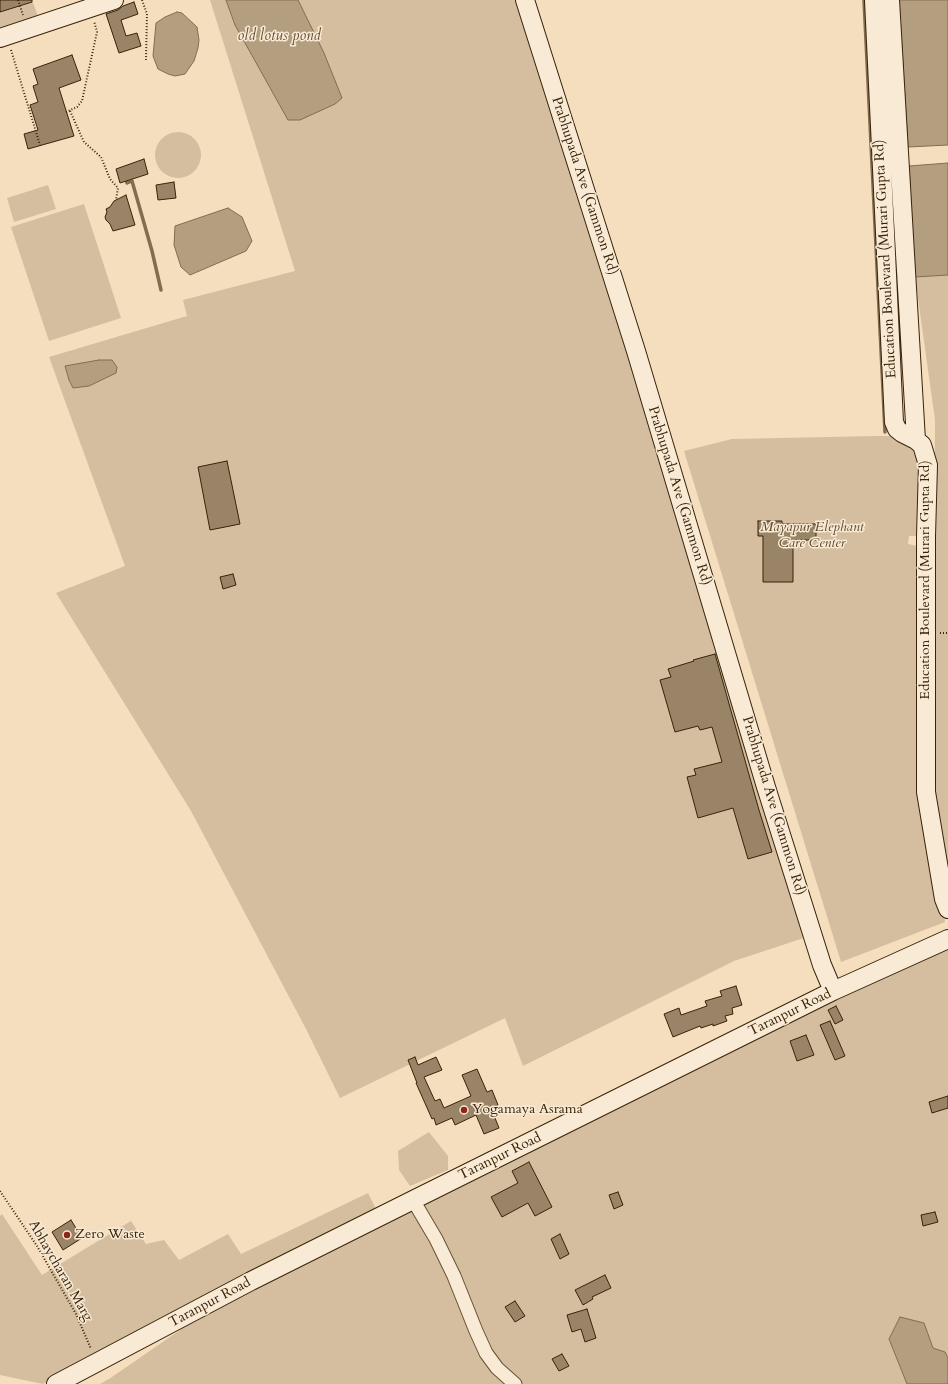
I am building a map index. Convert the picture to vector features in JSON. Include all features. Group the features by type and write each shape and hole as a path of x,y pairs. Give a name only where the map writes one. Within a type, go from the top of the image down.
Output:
{"street":[{"path":"3,37 114,0"},
{"name":"Prabhupada Ave (Gammon Rd)","path":"525,0 636,351 768,795 822,965 834,992"},
{"name":"Education Boulevard (Murari Gupta Rd)","path":"874,0 894,422 897,429 922,445 928,465 926,536 926,792 944,899 948,909"},
{"path":"890,0 916,440"},
{"name":"Taranpur Road","path":"56,1384 251,1281 413,1200 834,992 948,939"},
{"path":"413,1200 439,1245 454,1276 486,1354 497,1368 515,1384"}],"path":[{"path":"142,0 147,14 146,60"},
{"path":"66,112 77,107 82,100 97,32 96,24 90,8"},
{"path":"3,37 40,145"},
{"path":"70,111 84,142 102,157 110,179 118,188 116,200"},
{"name":"Abhaycharan Marg","path":"0,1192 37,1246 76,1314 96,1364"}],"green space":[{"path":"0,0 32,0 38,16 0,30"},
{"path":"210,0 519,0 813,935 734,961 523,1066 505,1018 340,1098 306,1029 191,811 56,593 125,566 49,357 187,316 183,300 295,271"},
{"path":"173,132 183,132 191,136 197,142 201,150 201,160 197,168 191,174 183,178 173,178 165,174 159,168 155,160 155,150 159,142 165,136"},
{"path":"48,185 56,209 14,222 7,198"},
{"path":"84,204 121,318 49,341 11,227"},
{"path":"948,275 948,882 933,786 935,420 915,277"},
{"name":"Mayapur Elephant Care Center","path":"896,436 919,450 922,536 909,536 908,544 922,547 919,801 945,922 841,962 684,451 732,439"},
{"path":"948,946 948,1384 100,1384 196,1319 842,995"},
{"path":"429,1132 448,1156 448,1170 410,1186 399,1170 398,1151"},
{"path":"368,1193 378,1213 43,1384 0,1375 0,1216 2,1214 42,1275 131,1221 146,1244 164,1240 179,1260 228,1234 241,1254"}],"water":[{"name":"old lotus pond","path":"226,0 298,0 324,53 342,98 335,104 300,120 288,120 235,25"},
{"path":"899,0 948,0 948,145 908,147"},
{"path":"177,12 182,13 197,27 199,40 194,61 185,74 175,76 158,69 153,56 156,23"},
{"path":"948,163 948,275 915,277 909,166"},
{"path":"228,208 242,217 252,241 246,251 190,275 181,267 174,245 175,226"},
{"path":"99,360 112,360 117,367 116,373 89,386 73,388 65,366"},
{"path":"900,1317 924,1323 933,1348 945,1352 948,1358 948,1384 907,1384 889,1339"}],"building":[{"path":"0,0 32,0 32,2 0,12"},
{"path":"134,2 138,14 121,20 126,36 137,33 141,46 119,53 106,14"},
{"path":"72,55 81,80 59,88 74,136 28,149 24,134 38,130 30,105 38,102 33,86 38,84 33,69"},
{"path":"144,159 148,174 120,183 116,169"},
{"path":"174,182 176,198 158,200 156,185"},
{"path":"126,195 135,225 113,231 105,217 107,212 106,209 110,207 114,201"},
{"path":"227,461 240,524 210,530 198,467"},
{"path":"758,521 782,521 782,524 816,524 816,540 793,540 793,582 763,582 763,536 758,536"},
{"path":"233,574 236,585 223,589 220,577"},
{"path":"715,654 772,852 748,859 733,808 698,818 687,777 696,775 694,769 722,762 712,727 700,730 698,726 675,732 660,680 671,677 668,669"},
{"path":"736,986 742,1005 732,1008 733,1014 725,1016 727,1021 713,1026 713,1024 701,1028 700,1026 673,1037 664,1014 679,1008 681,1015 707,1006 705,1001 722,996 720,991"},
{"path":"836,1006 843,1020 835,1024 828,1010"},
{"path":"830,1021 845,1056 835,1060 820,1025"},
{"path":"806,1035 814,1055 797,1061 790,1041"},
{"path":"415,1057 418,1065 436,1057 442,1070 424,1077 435,1101 440,1099 444,1108 471,1096 462,1075 477,1069 487,1092 492,1090 498,1105 491,1108 499,1128 484,1134 476,1115 455,1125 452,1118 436,1125 434,1118 432,1119 416,1083 408,1060"},
{"path":"948,1096 948,1108 932,1113 929,1102"},
{"path":"529,1162 552,1207 535,1216 528,1203 502,1217 491,1197 518,1183 512,1171"},
{"path":"618,1192 623,1205 614,1209 609,1195"},
{"path":"935,1212 938,1222 923,1226 921,1215"},
{"name":"Zero Waste","path":"71,1220 82,1238 63,1250 52,1232"},
{"path":"560,1234 569,1254 560,1259 551,1239"},
{"path":"605,1275 611,1288 592,1297 593,1299 583,1305 575,1290"},
{"path":"515,1301 525,1316 515,1322 505,1307"},
{"path":"587,1309 596,1338 585,1342 581,1329 572,1332 567,1315"},
{"path":"562,1354 569,1366 559,1371 552,1359"}],"waterway":[{"path":"864,0 885,432"},
{"path":"125,177 127,183 132,181 152,251 161,290"}],"place":[{"name":"Yogamaya Asrama","path":"464,1110"},
{"name":"Zero Waste","path":"67,1235"}]}
